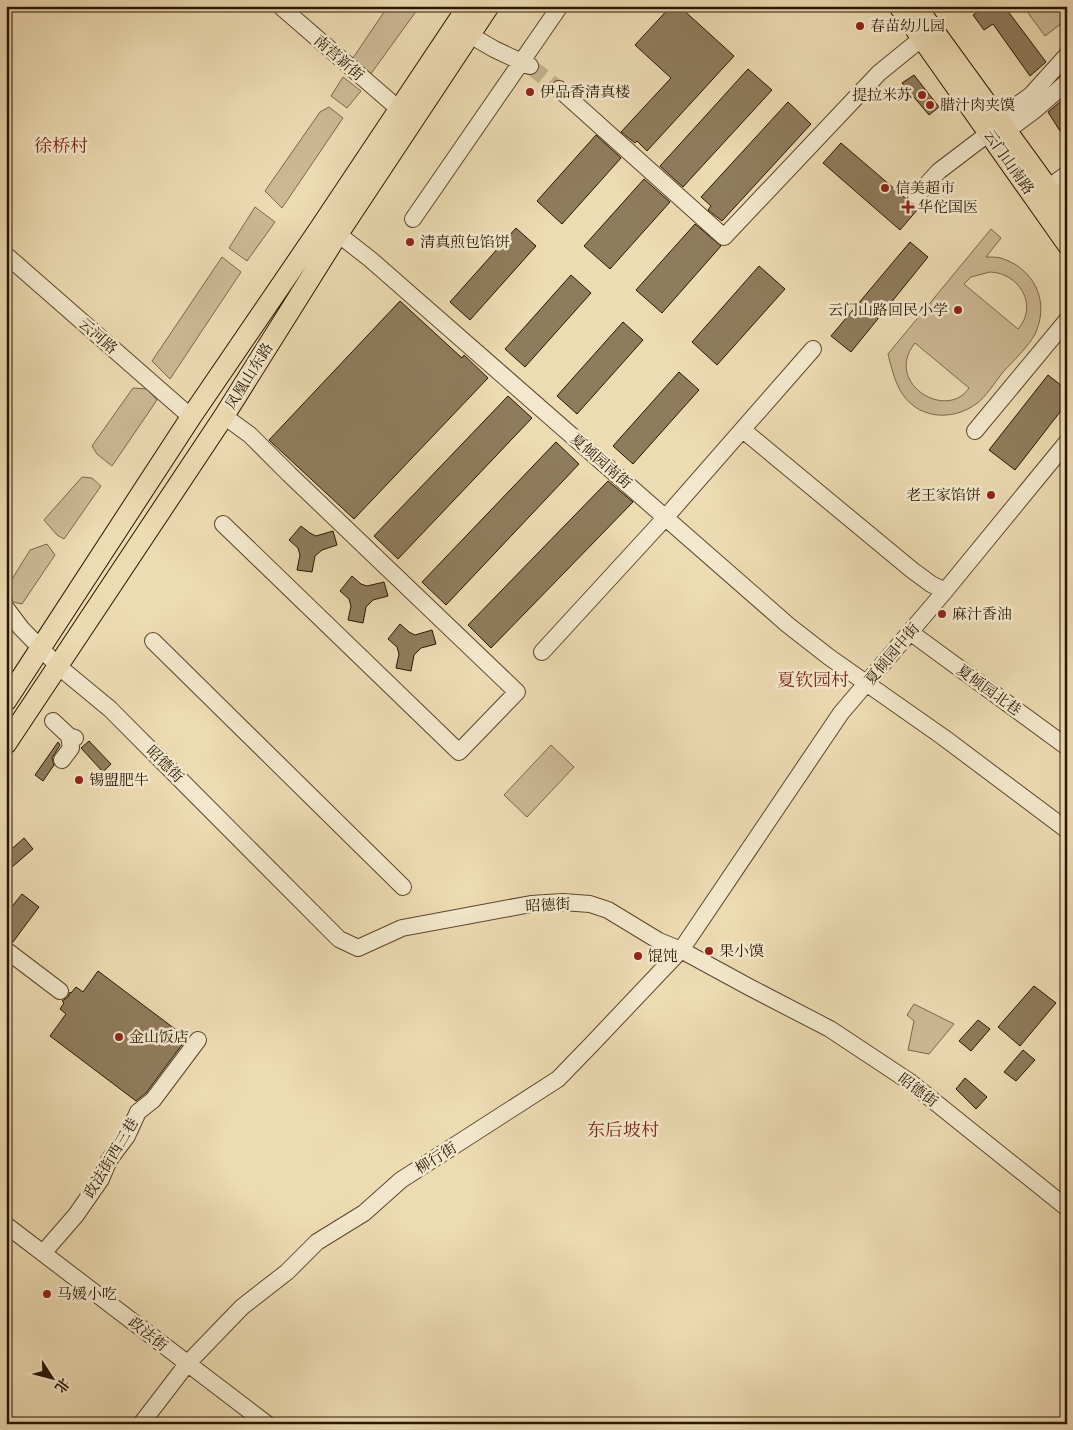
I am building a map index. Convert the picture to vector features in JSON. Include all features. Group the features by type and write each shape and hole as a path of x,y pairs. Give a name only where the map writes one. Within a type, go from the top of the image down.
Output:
{"main road":[{"name":"凤凰山东路","path":"6,744 224,416 400,110 468,6"},
{"name":"凤凰山东路","path":"6,701 190,417 329,231 489,6"},
{"name":"云门山南路","path":"899,6 922,38 999,127 1067,214"},
{"name":"云门山南路","path":"916,6 999,127 1067,244"}],"street":[{"name":"南营新街","path":"280,6 400,110"},
{"path":"413,219 527,64 560,6"},
{"path":"470,35 494,50 527,64"},
{"path":"559,89 724,237 879,73 922,38"},
{"path":"916,196 939,171 999,127 1067,55"},
{"path":"999,127 1035,110 1067,82"},
{"path":"1048,188 1067,174"},
{"name":"夏倾园南街","path":"329,231 378,266 788,625 829,657 1067,830"},
{"name":"云河路","path":"6,255 190,417"},
{"path":"975,431 1067,320"},
{"path":"542,652 665,518 813,349"},
{"path":"223,524 459,752 516,692 250,435 224,416"},
{"path":"743,430 912,570 931,584 945,591"},
{"name":"夏倾园中街","path":"681,950 841,713 945,591 1067,442"},
{"name":"昭德街","path":"6,608 40,649 110,709 339,939 358,948 402,928 531,904 563,902 590,904 608,910 659,942 681,950 830,1029 902,1077 1067,1208"},
{"name":"夏倾园北巷","path":"910,632 1067,747"},
{"path":"154,641 403,887"},
{"path":"53,721 72,737 70,748 62,760"},
{"path":"6,950 60,991"},
{"name":"柳行街","path":"141,1424 187,1364 242,1307 288,1272 317,1242 364,1213 400,1180 558,1079 681,950"},
{"name":"政法街西三巷","path":"43,1254 76,1215 101,1179 109,1160 127,1136 138,1112 153,1100 198,1040"},
{"name":"政法街","path":"6,1225 267,1424"}],"shaded area":[{"path":"388,6 420,6 370,75 353,58"},
{"path":"1023,6 1062,6 1067,12 1067,19 1045,36"},
{"path":"343,77 361,91 347,108 331,96"},
{"path":"329,107 343,118 282,208 265,191 320,112"},
{"path":"255,207 275,222 247,261 229,248"},
{"path":"991,229 1001,238 986,257 1001,258 1013,263 1031,278 1036,288 1041,310 1035,334 983,397 966,410 945,415 935,415 915,407 900,390 894,377 888,354","holes":["990,272 1010,278 1023,292 1027,310 1024,320 1018,329 964,284 971,277","915,343 969,388 959,397 946,401 933,399 921,393 912,383 907,371 907,358"]},
{"path":"222,257 241,272 170,379 152,361"},
{"path":"133,388 147,389 157,400 112,466 97,454 92,446"},
{"path":"82,477 92,478 101,486 64,539 57,535 44,520"},
{"path":"47,544 55,555 22,604 13,602 9,584 30,550"},
{"path":"551,745 574,767 527,817 504,795"},
{"path":"914,1004 954,1024 929,1054 908,1050 914,1021 907,1015"}],"building":[{"path":"671,6 679,6 734,56 647,151 637,141 635,143 621,132 671,78 635,45"},
{"path":"986,6 1004,6 1046,62 1030,76 993,24 984,30 973,15"},
{"path":"748,69 772,90 683,187 660,166"},
{"path":"914,75 939,107 929,115 902,83"},
{"path":"1067,96 1067,127 1060,131 1048,112"},
{"path":"788,102 811,124 722,221 708,210 711,206 701,197"},
{"path":"596,135 621,158 562,224 537,201"},
{"path":"841,143 918,209 900,230 823,163"},
{"path":"644,179 670,202 610,269 584,246"},
{"path":"695,224 721,246 662,313 636,290"},
{"path":"516,228 536,246 470,320 450,302"},
{"path":"910,242 928,257 851,352 831,336"},
{"path":"759,266 785,289 717,365 692,342"},
{"path":"571,275 591,293 525,367 505,349"},
{"path":"400,301 462,358 464,355 488,378 354,519 269,440"},
{"path":"623,322 643,340 577,414 557,396"},
{"path":"679,372 699,390 633,464 613,446"},
{"path":"1048,375 1067,390 1067,403 1015,470 989,450"},
{"path":"508,396 532,418 398,559 374,536"},
{"path":"556,442 579,464 446,605 422,582"},
{"path":"608,481 633,502 491,648 468,625"},
{"path":"301,526 316,536 333,531 337,545 322,550 315,556 312,572 297,570 300,555 298,548 289,540"},
{"path":"352,576 361,584 367,586 384,582 388,596 373,600 366,607 363,623 348,620 351,606 349,599 340,591"},
{"path":"400,624 415,635 432,630 436,644 421,648 414,655 411,671 396,668 399,654 397,647 388,639"},
{"path":"89,741 111,764 103,772 81,748"},
{"path":"58,742 60,745 52,758 54,765 43,781 35,775"},
{"path":"24,838 33,849 12,867 6,861 6,854"},
{"path":"22,894 39,907 13,942 6,940 6,914"},
{"name":"金山饭店","path":"98,971 187,1038 146,1093 136,1101 50,1036 66,1014 60,1009 64,1003 62,1001 76,987 83,992"},
{"path":"1034,986 1056,1003 1020,1046 998,1027"},
{"path":"978,1020 990,1029 971,1051 959,1041"},
{"path":"1023,1050 1035,1060 1016,1081 1004,1072"},
{"path":"965,1078 987,1097 976,1109 956,1089"}],"tunnel":[{"path":"531,67 559,89"}],"place":[{"name":"春苗幼儿园","path":"860,26"},
{"name":"伊品香清真楼","path":"530,92"},
{"name":"提拉米苏","path":"922,95"},
{"name":"腊汁肉夹馍","path":"930,105"},
{"name":"信美超市","path":"885,188"},
{"name":"华佗国医","path":"908,207"},
{"name":"清真煎包馅饼","path":"410,242"},
{"name":"云门山路回民小学","path":"958,310"},
{"name":"老王家馅饼","path":"991,495"},
{"name":"麻汁香油","path":"942,614"},
{"name":"锡盟肥牛","path":"79,780"},
{"name":"果小馍","path":"709,951"},
{"name":"馄饨","path":"638,956"},
{"name":"金山饭店","path":"119,1037"},
{"name":"马媛小吃","path":"47,1294"}],"district":[{"name":"徐桥村","path":"61,146"},
{"name":"夏钦园村","path":"813,680"},
{"name":"东后坡村","path":"623,1130"}]}
